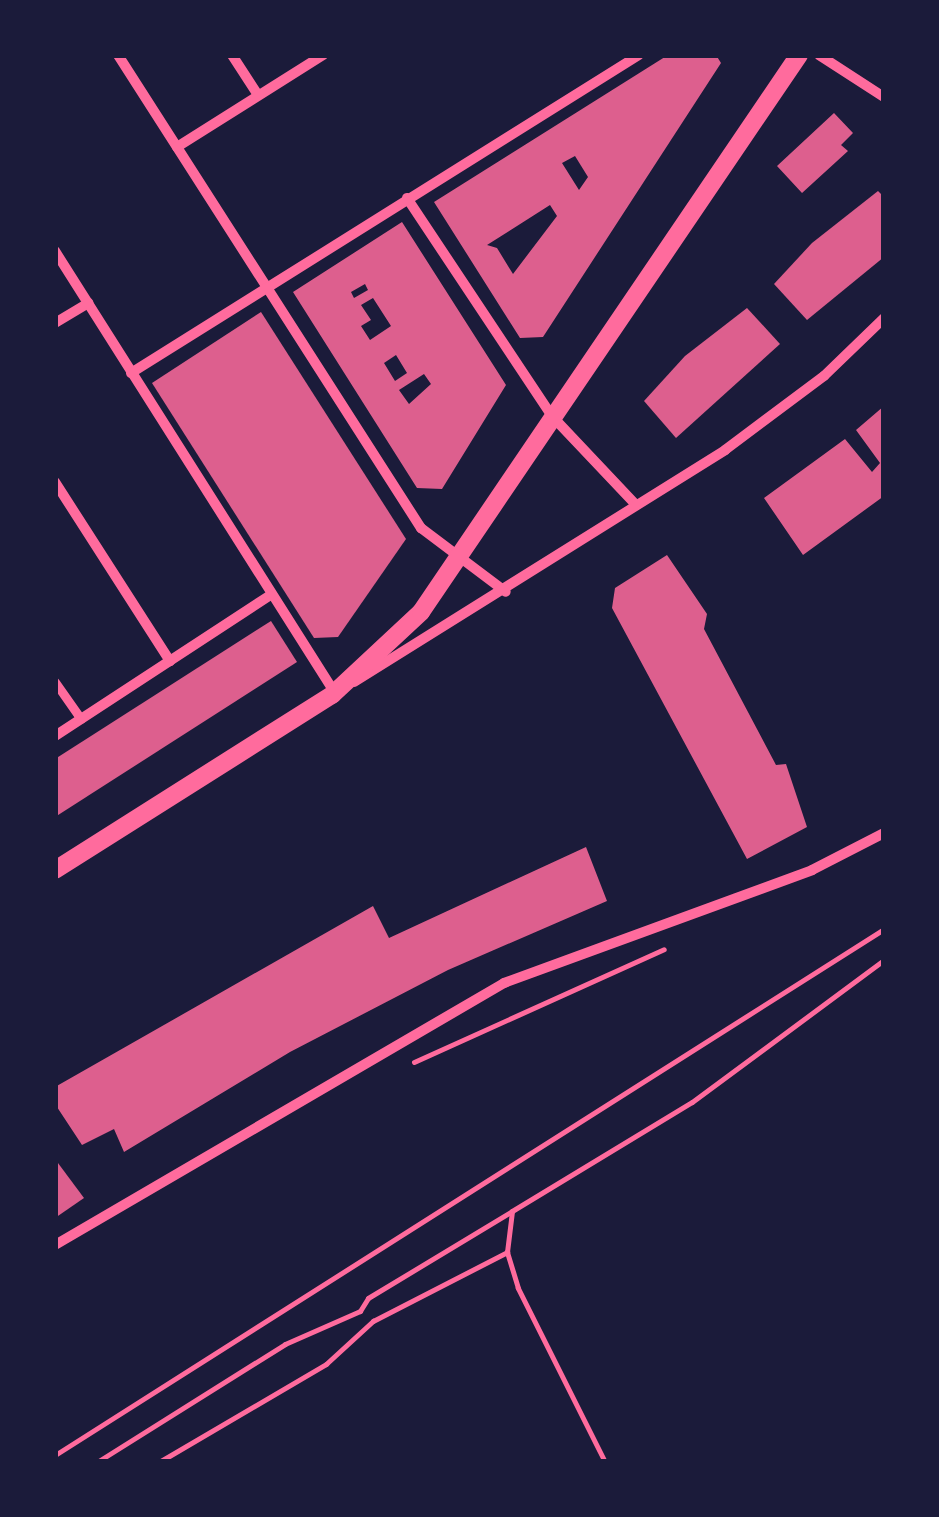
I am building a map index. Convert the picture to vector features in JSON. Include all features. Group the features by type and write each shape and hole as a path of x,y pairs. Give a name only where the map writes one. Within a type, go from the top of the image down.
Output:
{"street":[{"path":"118,55 421,528 506,592"},
{"path":"232,55 258,96"},
{"path":"176,147 323,55"},
{"path":"131,372 639,55"},
{"path":"332,695 420,612 551,414 799,55"},
{"path":"819,55 884,97"},
{"path":"407,198 551,414 636,505"},
{"path":"55,251 332,695"},
{"path":"55,324 88,303"},
{"path":"55,870 332,695 506,592 726,450 824,376 884,318"},
{"path":"55,482 170,662"},
{"path":"55,736 269,596"},
{"path":"55,682 81,719"},
{"path":"55,1245 504,983 812,870 884,832"}],"path":[{"path":"55,1454 884,929"},
{"path":"404,1068 538,1001 684,941"},
{"path":"98,1462 285,1344 360,1311 368,1298 692,1102 884,960"},
{"path":"512,1211 508,1252 534,1326 604,1462"},
{"path":"159,1462 326,1364 373,1320 508,1252"}],"building":[{"path":"668,55 716,55 721,63 543,337 520,338 434,202","holes":["575,156 588,177 579,190 562,163","550,205 557,216 513,274 497,248 487,245"]},
{"path":"834,113 853,133 841,145 848,151 802,193 777,166"},
{"path":"878,191 884,197 884,257 807,320 774,284 812,243"},
{"path":"402,222 506,385 442,489 417,488 293,292","holes":["365,284 368,290 354,298 351,292","373,298 391,326 370,340 361,326 371,320 361,305","396,355 407,373 395,381 384,363","424,374 431,384 409,404 399,390"]},
{"path":"747,308 780,344 676,438 644,401 685,356"},
{"path":"261,312 406,539 338,637 314,638 152,383"},
{"path":"884,406 884,496 803,555 764,498 845,439 872,472 880,463 856,430"},
{"path":"667,555 707,614 704,629 776,765 786,764 807,827 747,859 612,608 615,588"},
{"path":"271,621 297,662 55,817 55,759"},
{"path":"586,847 607,901 448,970 290,1052 124,1152 114,1129 82,1145 55,1104 55,1087 373,906 389,938"},
{"path":"55,1159 84,1198 55,1218"}]}
